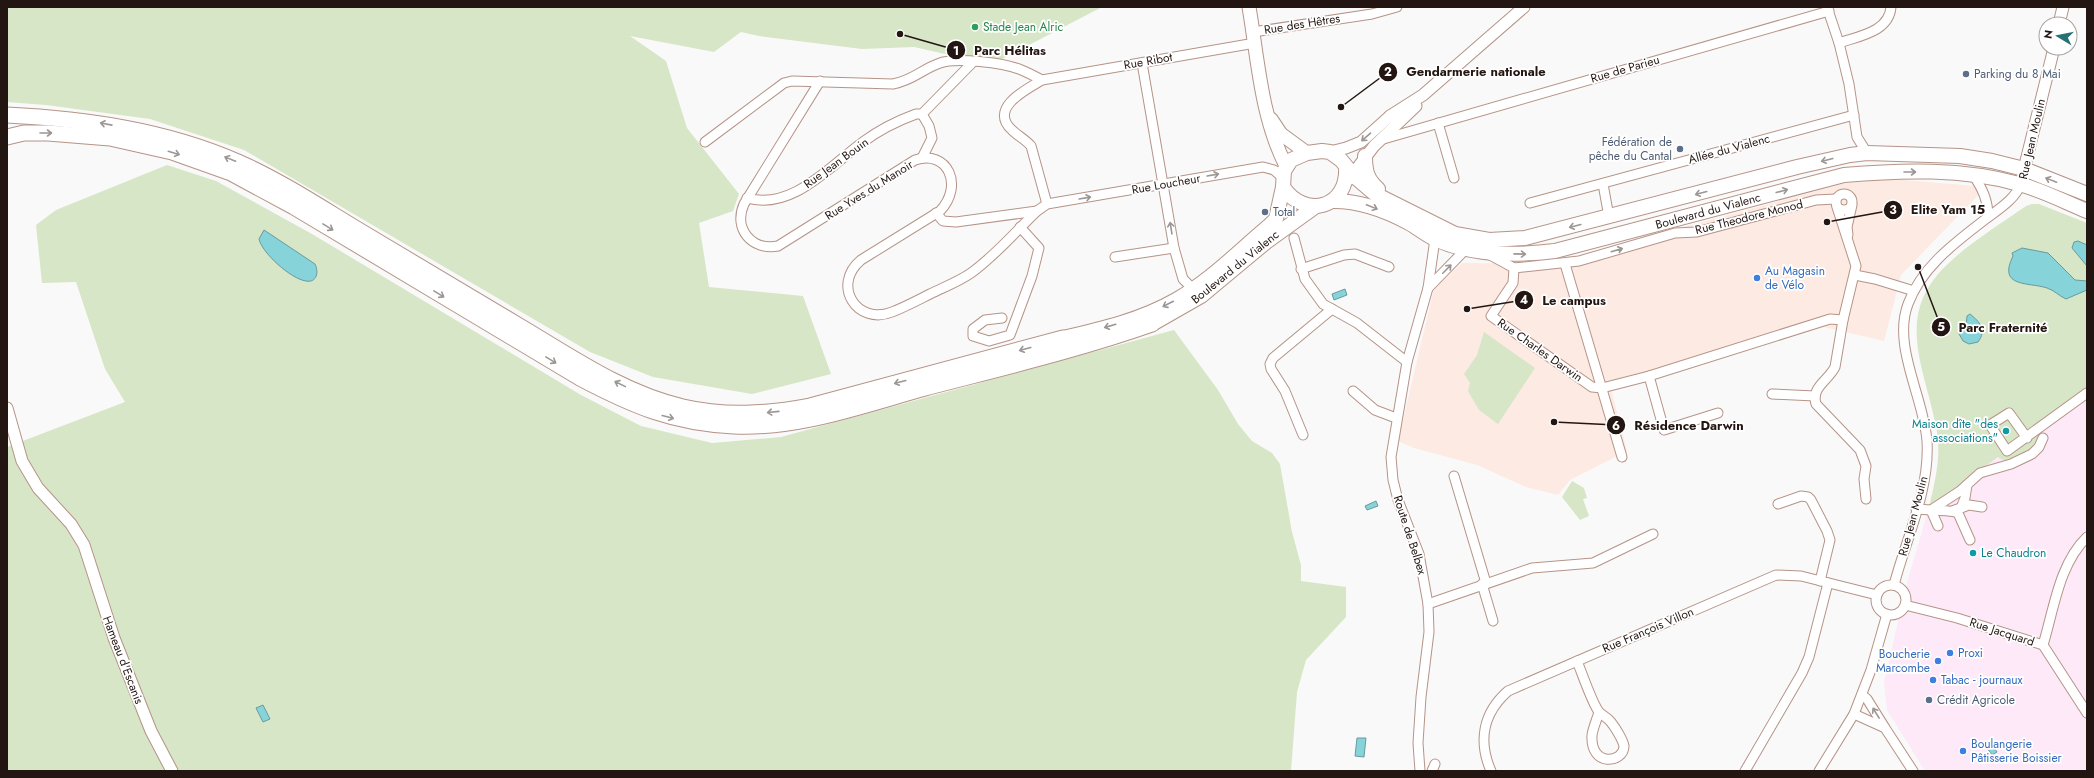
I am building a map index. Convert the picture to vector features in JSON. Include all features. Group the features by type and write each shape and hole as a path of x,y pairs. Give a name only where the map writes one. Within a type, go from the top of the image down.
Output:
{"highway":[{"path":"7,115 88,121 147,132 188,143 238,162 295,192 590,369 642,394 683,407 732,414 784,411 810,406 1063,338"},
{"path":"7,137 24,133 48,133 110,138 172,152 231,173 294,207 580,378 621,400 654,413 682,420 709,424 757,426 813,418 1073,349 1152,324"}],"main road":[{"path":"1063,338 1137,318 1176,300 1193,289 1276,219 1284,176 1296,156 1322,150 1330,152 1341,160 1348,174 1334,201 1316,206 1300,203 1287,194 1284,176 1266,111 1249,7"},
{"path":"1266,111 1281,134 1307,153"},
{"name":"Boulevard du Vialenc","path":"1348,174 1375,194 1394,205 1455,234 1489,240 1525,238 1850,155 1867,153 1960,156 1992,161 2024,169 2087,194"},
{"path":"1365,156 1366,172 1369,180 1394,205"},
{"name":"Boulevard du Vialenc","path":"1334,201 1363,203 1408,223 1435,239 1466,250 1485,253 1525,254 1555,251 1673,223 1844,175 1908,172 1973,176 2021,184 2087,211"},
{"name":"Boulevard du Vialenc","path":"1152,324 1168,317 1201,296 1266,242 1316,206"}],"street":[{"name":"Rue des Hêtres","path":"1254,37 1372,14 1397,7"},
{"path":"1330,152 1361,142 1420,102 1423,96 1524,7"},
{"path":"1839,43 1878,30 1890,16 1891,7"},
{"path":"1828,9 1850,84 1857,137 1867,153"},
{"name":"Rue de Parieu","path":"1379,141 1422,127 1828,9"},
{"name":"Rue Ribot","path":"1042,80 1142,63 1254,37"},
{"name":"Rue Jean Moulin","path":"1894,585 1916,509 1926,464 1926,440 1905,343 1905,323 1908,305 1925,272 1940,256 2010,200 2021,184 2052,56"},
{"path":"705,142 784,83 800,80 892,84 905,82 940,62 973,62 1007,66 1021,70 1042,80"},
{"path":"922,158 932,138 929,126 922,114 973,62"},
{"path":"1142,63 1174,248 1183,279 1193,289"},
{"path":"1042,80 1012,99 1008,104 1005,118 1011,130 1025,138 1031,146 1047,204"},
{"name":"Rue Yves du Manoir","path":"820,81 740,211 742,230 747,238 758,246 771,248 778,246 915,160 922,158 928,158 939,162 946,168 953,181 951,197 947,204 936,213 855,265 848,278 847,287 849,295 858,308 874,315 891,313 960,279 981,265 1037,211 1047,204"},
{"name":"Rue Jean Bouin","path":"747,198 764,202 781,198 821,176 863,142 883,129 916,114 922,114"},
{"name":"Allée du Vialenc","path":"1530,204 1854,115"},
{"path":"1396,118 1422,127"},
{"path":"1348,174 1379,141 1396,118"},
{"path":"1438,123 1454,178"},
{"path":"1850,155 1857,137"},
{"name":"Rue Loucheur","path":"1047,204 1263,166 1284,176"},
{"path":"1973,176 1982,187 1987,200 1988,217"},
{"path":"1603,184 1609,217"},
{"path":"1852,252 1847,226 1852,205 1851,197 1846,194 1841,194 1836,203 1856,266 1855,275 1843,320 1835,367 1832,374 1817,388 1815,396 1816,404 1860,450 1866,466 1864,479 1866,499"},
{"name":"Rue Theodore Monod","path":"1514,268 1566,264 1675,233 1697,232 1816,200 1836,203"},
{"path":"1836,203 1846,210 1852,205"},
{"path":"936,213 943,221 956,222 1037,211"},
{"name":"Rue Theodore Monod","path":"1639,244 1649,237 1670,232 1673,223"},
{"path":"1002,318 985,320 972,329 973,336 989,341 1010,335 1032,276 1039,248 1020,227"},
{"path":"1294,238 1301,269 1312,291 1323,304 1357,323 1407,362"},
{"name":"Route de Belbex","path":"1420,771 1418,743 1421,697 1429,632 1428,604 1419,554 1398,500 1393,480 1391,457 1396,418 1407,362 1428,288 1435,239"},
{"path":"1115,257 1174,248"},
{"name":"Route de Belbex","path":"1428,288 1466,250"},
{"path":"1485,253 1514,268"},
{"path":"1301,269 1344,255 1356,254 1389,267"},
{"name":"Rue Charles Darwin","path":"1514,268 1513,283 1491,316 1592,387 1602,388 1566,264"},
{"path":"1855,275 1875,279 1914,291"},
{"path":"1303,435 1285,391 1271,369 1270,364 1273,358 1332,309"},
{"path":"1622,457 1602,388 1649,376 1830,318 1843,320"},
{"path":"1649,376 1664,430 1718,413"},
{"path":"1353,391 1375,410 1396,418"},
{"path":"2027,438 2087,393"},
{"path":"1772,394 1815,396"},
{"name":"Hameau d'Escanis","path":"7,408 22,460 38,488 71,524 84,545 120,652 151,731 172,771"},
{"path":"1931,510 1967,486 1980,473 2011,464 2032,454 2039,447 2043,438"},
{"path":"1454,476 1493,621"},
{"path":"1956,509 1965,498 1967,486"},
{"path":"1745,771 1802,673 1808,657 1824,582 1830,540 1826,529 1808,497 1801,496 1778,504"},
{"path":"1916,509 1944,512 1969,505 1982,507"},
{"path":"1956,509 1970,540"},
{"path":"1931,510 1938,526"},
{"path":"1428,604 1532,568 1593,563 1653,534"},
{"path":"2043,645 2066,568 2078,547 2087,537"},
{"name":"Rue François Villon","path":"1491,771 1484,749 1485,725 1491,711 1499,699 1508,691 1766,578 1787,574 1801,576 1877,595"},
{"path":"1894,585 1903,590 1905,595 1905,605 1900,612 1887,614 1879,609 1876,600 1877,595 1882,588 1894,585"},
{"name":"Rue Jacquard","path":"1905,605 1957,618 2043,645 2087,713"},
{"path":"1819,771 1854,714 1862,695 1887,614"},
{"path":"1577,661 1599,712 1610,720 1624,744 1620,755 1609,760 1603,760 1598,756 1592,741 1592,734 1599,712"},
{"path":"1862,695 1867,699 1913,771"},
{"path":"1854,714 1885,728"}],"shaded area":[{"path":"1892,179 1986,187 1901,275 1884,341 1824,327 1714,359 1609,381 1627,451 1570,480 1558,495 1526,487 1477,465 1414,448 1398,441 1434,289 1462,263 1547,264 1846,183"},
{"path":"2087,389 2087,771 1925,771 1887,710 1884,682 1907,583 1929,507"}],"green space":[{"path":"7,7 1102,7 1000,60 954,56 914,47 862,49 759,36 741,32 714,52 630,36 666,61 687,128 739,194 733,211 699,223 709,287 803,296 831,374 752,394 653,377 590,352 244,150 150,119 46,105 7,102"},
{"path":"167,165 216,181 312,234 581,395 641,426 712,443 781,437 1174,330 1218,390 1238,424 1252,441 1272,453 1280,464 1292,532 1301,565 1301,581 1346,587 1346,617 1306,660 1297,692 1291,771 7,771 7,447 125,402 105,369 76,282 42,283 36,225 56,210"},
{"path":"2039,204 2087,223 2087,389 2034,429 2040,437 2038,444 2013,460 2003,460 1998,457 1929,507 1937,470 1938,442 1917,343 1917,322 1922,302 1932,282 1950,262 1977,240 2026,206"},
{"path":"1484,332 1535,368 1498,424 1479,410 1468,391 1470,383 1464,374 1477,355"},
{"path":"1572,481 1584,488 1587,498 1583,499 1589,516 1580,520 1562,497"}],"water":[{"path":"264,230 315,264 317,273 315,279 306,281 293,276 271,258 261,245 259,239"},
{"path":"2078,241 2087,245 2087,266 2072,248 2074,242"},
{"path":"2022,248 2048,253 2075,280 2087,281 2087,290 2066,299 2050,289 2024,284 2012,279 2009,274 2009,266 2013,256 2012,253"},
{"path":"1345,289 1347,295 1334,300 1332,294"},
{"path":"1970,314 1981,326 1982,334 1978,342 1969,344 1963,341 1958,332 1966,327 1967,316"},
{"path":"1376,501 1378,506 1367,510 1365,506"},
{"path":"263,705 270,719 263,722 256,708"},
{"path":"1357,738 1366,738 1364,757 1355,756"},
{"path":"1990,741 1997,752 1992,755 1985,745"}],"place":[{"name":"Stade Jean Alric","path":"975,27"},
{"name":"Parc Hélitas","path":"900,34"},
{"name":"Parking du 8 Mai","path":"1966,74"},
{"name":"Gendarmerie nationale","path":"1341,107"},
{"name":"Fédération de pêche du Cantal","path":"1680,149"},
{"name":"Total","path":"1265,212"},
{"name":"Elite Yam 15","path":"1827,222"},
{"name":"Parc Fraternité","path":"1918,267"},
{"name":"Au Magasin de Vélo","path":"1757,278"},
{"name":"Le campus","path":"1467,309"},
{"name":"Résidence Darwin","path":"1554,422"},
{"name":"Maison dîte \"des associations\"","path":"2006,431"},
{"name":"Le Chaudron","path":"1973,553"},
{"name":"Proxi","path":"1950,653"},
{"name":"Boucherie Marcombe","path":"1938,661"},
{"name":"Tabac - journaux","path":"1933,680"},
{"name":"Crédit Agricole","path":"1929,700"},
{"name":"Boulangerie Pâtisserie Boissier","path":"1963,751"}]}
